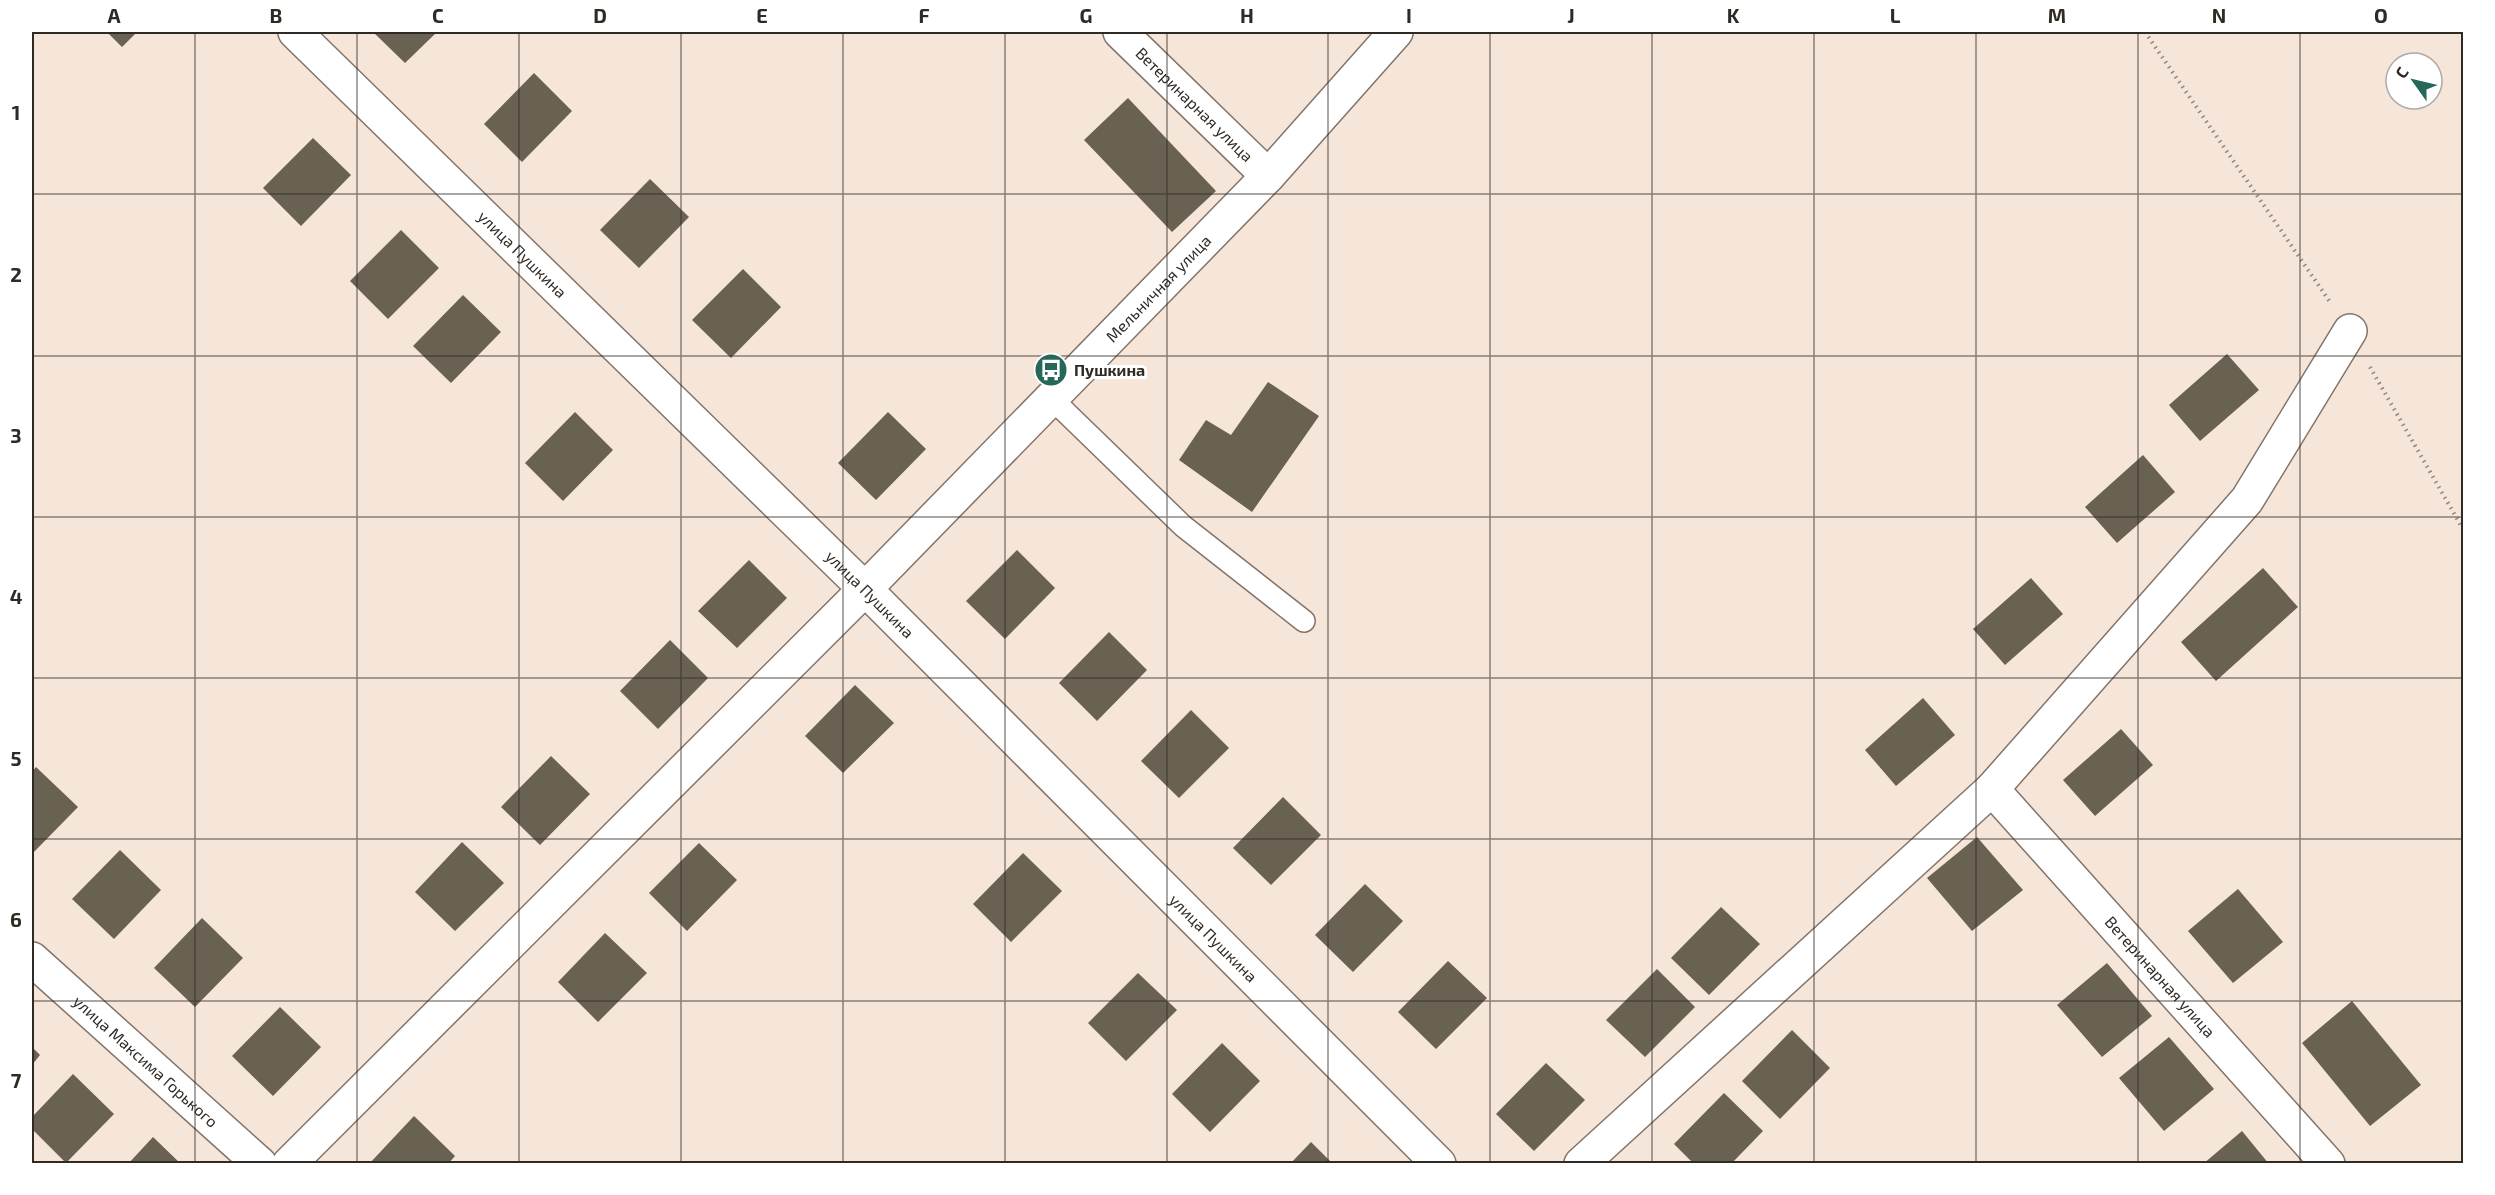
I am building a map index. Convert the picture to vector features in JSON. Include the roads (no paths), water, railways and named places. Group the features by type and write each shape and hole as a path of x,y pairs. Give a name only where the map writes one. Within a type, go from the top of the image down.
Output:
{"street":[{"name":"улица Пушкина","path":"295,32 865,589 1439,1164"},
{"name":"Ветеринарная улица","path":"1120,32 1268,176"},
{"name":"Мельничная улица","path":"289,1164 865,589 1268,176 1396,32"},
{"path":"1581,1164 1992,789 2247,500 2350,331"},
{"name":"Ветеринарная улица","path":"1992,789 2328,1164"},
{"name":"улица Максима Горького","path":"32,959 260,1164"}],"lane":[{"path":"1051,398 1183,526 1304,621"}],"place":[{"name":"Пушкина","path":"1051,370"}]}
